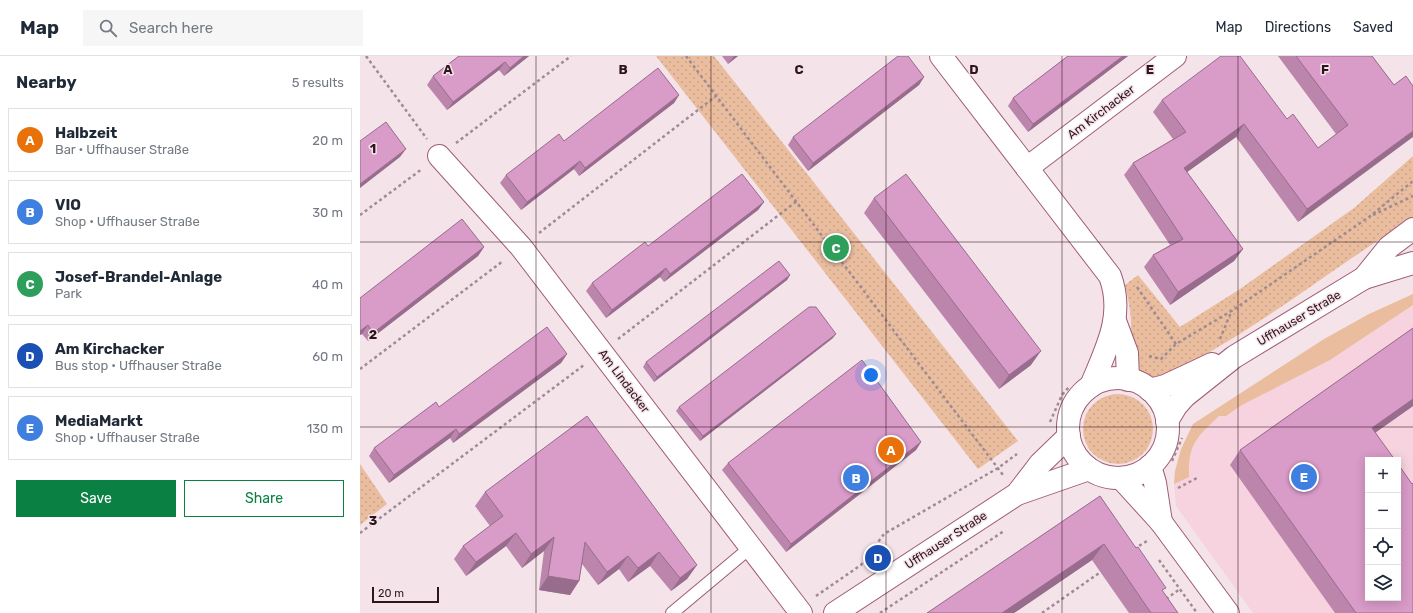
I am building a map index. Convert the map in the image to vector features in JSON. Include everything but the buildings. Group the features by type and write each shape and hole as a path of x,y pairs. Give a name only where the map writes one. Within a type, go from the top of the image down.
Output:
{"street":[{"path":"941,56 1110,276 1115,289 1115,321 1127,353 1128,380"},
{"name":"Am Kirchacker","path":"1027,168 1174,56"},
{"name":"Am Lindacker","path":"439,156 521,247 800,611"},
{"name":"Uffhauser Straße","path":"1364,278 1389,247 1413,229"},
{"name":"Uffhauser Straße","path":"1167,421 1176,406 1186,396 1234,357 1364,278 1413,264"},
{"path":"1082,384 1109,380 1128,380 1139,383 1150,390 1161,404 1167,421 1168,434 1165,446 1158,458 1150,466 1136,475 1121,478 1104,476 1089,469 1076,455 1069,436 1068,420 1078,398 1082,384 1115,321"},
{"name":"Uffhauser Straße","path":"1150,390 1171,383 1206,365 1234,357"},
{"name":"Uffhauser Straße","path":"1017,494 1040,464 1069,436"},
{"path":"1150,466 1155,483 1163,525"},
{"name":"Uffhauser Straße","path":"835,613 1017,494 1089,469"},
{"path":"1121,478 1163,525 1228,613"}],"lane":[{"path":"672,613 751,547"}],"path":[{"path":"366,56 439,156"},
{"path":"360,216 571,56"},
{"path":"686,56 1017,494"},
{"path":"1127,353 1141,353 1161,359 1176,344 1233,310 1369,217 1413,181"},
{"path":"1369,217 1413,196"},
{"path":"360,533 602,352 796,201"},
{"path":"1136,285 1176,344"},
{"path":"1049,423 1062,395 1082,384"},
{"path":"800,611 861,565 884,534 998,468 1023,450"},
{"path":"1131,552 1146,541 1163,525"},
{"path":"1141,535 1150,547"},
{"path":"1158,560 1197,613"},
{"path":"1042,613 1105,569"},
{"path":"1165,600 1200,575"}],"shaded area":[{"path":"656,56 714,56 1018,441 978,469"},
{"path":"1413,156 1413,218 1239,335 1183,369 1163,377 1152,377 1139,369 1133,354 1131,318 1125,285 1138,275 1180,327 1240,289 1354,208"},
{"path":"1413,294 1413,305 1330,360 1242,405 1226,416 1219,416 1204,430 1195,442 1190,457 1189,477 1174,484 1175,471 1181,449 1193,424 1324,339 1369,314"},
{"path":"1413,305 1413,613 1253,613 1176,506 1174,484 1188,477 1188,457 1196,438 1219,416 1226,416 1242,405 1330,360"},
{"path":"1111,394 1125,394 1138,400 1147,409 1151,415 1153,429 1151,443 1143,454 1132,462 1125,464 1111,464 1104,462 1093,454 1085,443 1083,436 1083,422 1085,415 1093,404 1104,396"},
{"path":"360,464 387,504 360,525"}],"place":[{"name":"Josef-Brandel-Anlage","path":"836,248"},
{"name":"Halbzeit","path":"891,450"},
{"name":"MediaMarkt","path":"1304,477"},
{"name":"VIO","path":"856,478"},
{"name":"Am Kirchacker","path":"878,558"}]}
